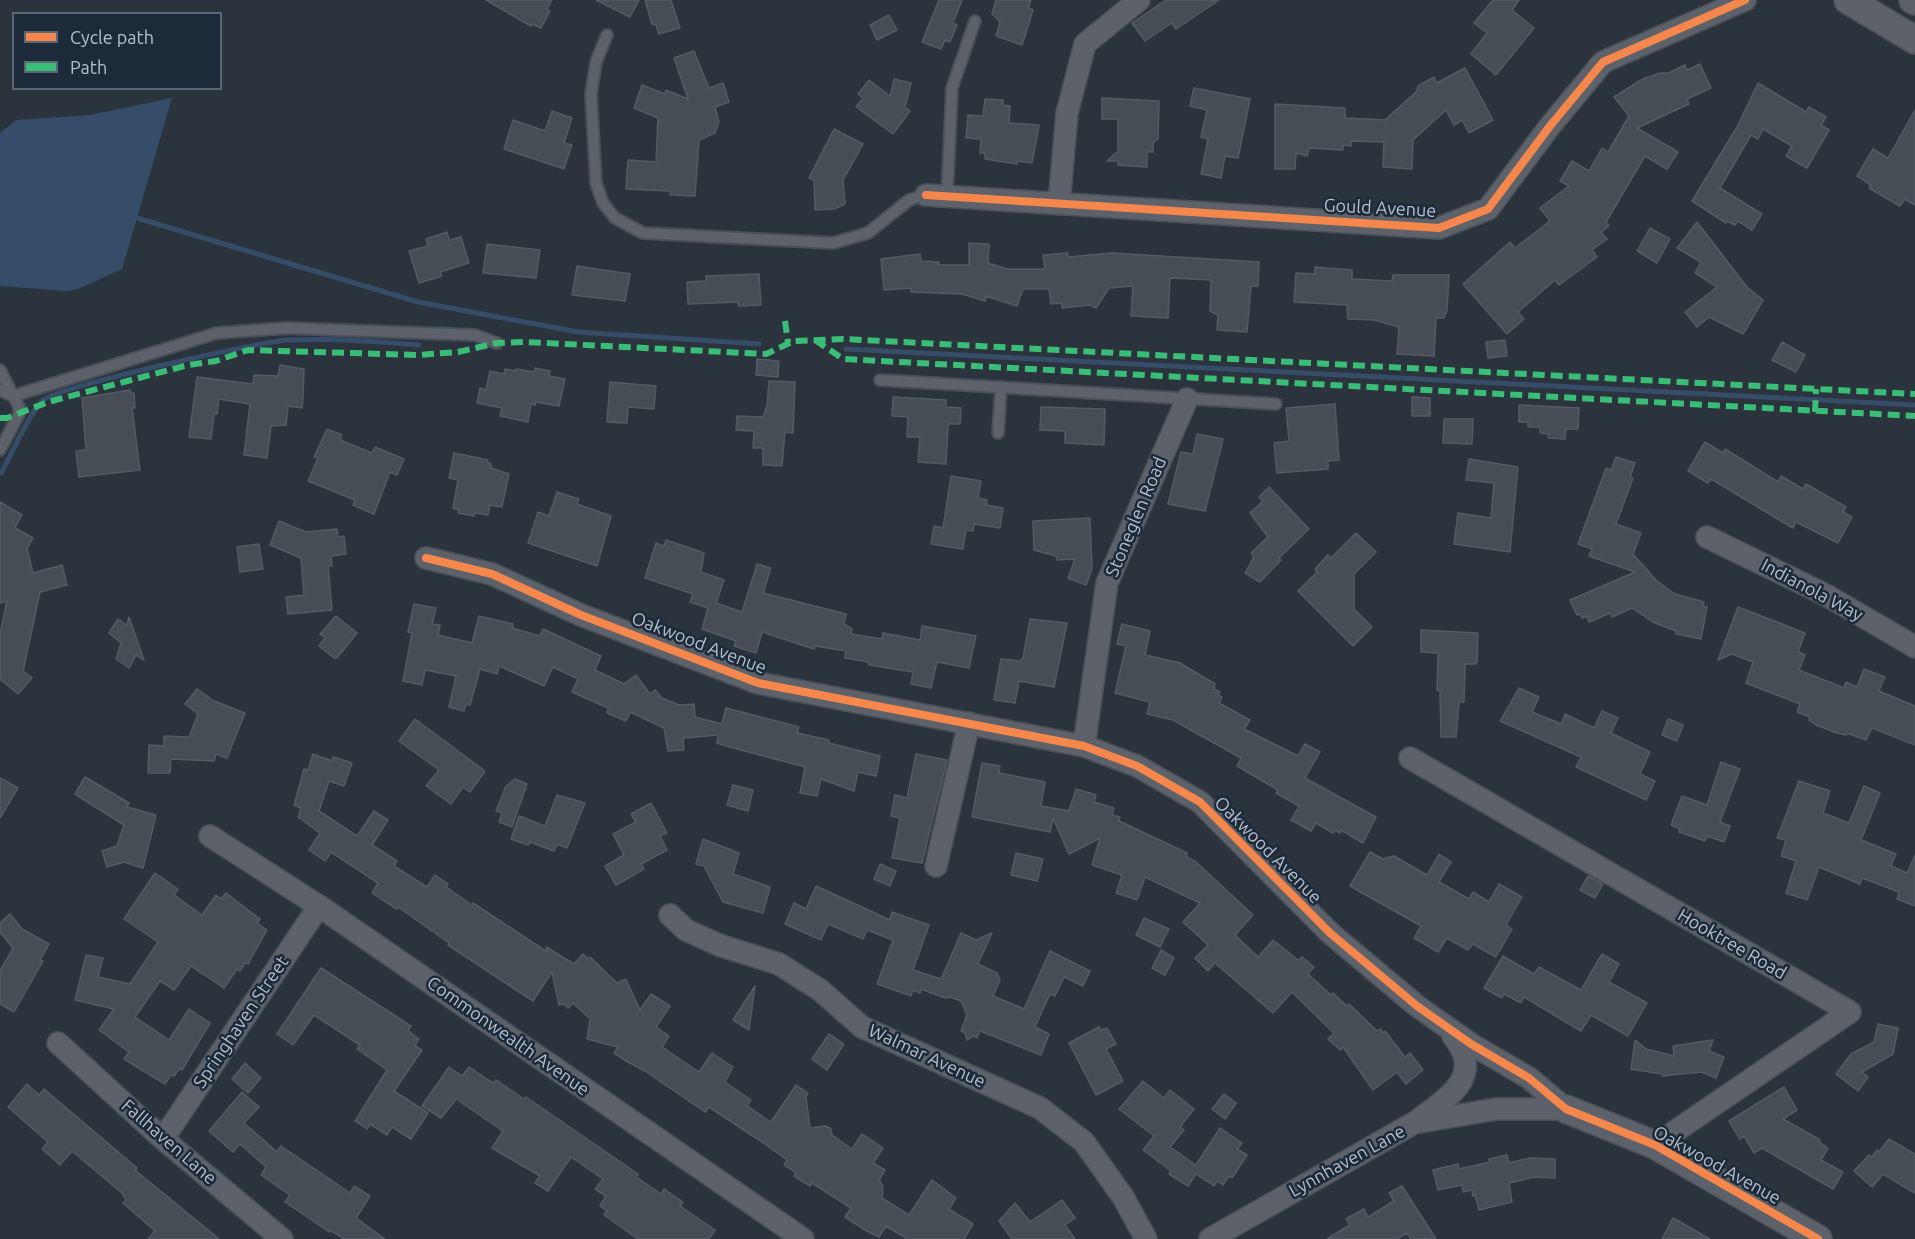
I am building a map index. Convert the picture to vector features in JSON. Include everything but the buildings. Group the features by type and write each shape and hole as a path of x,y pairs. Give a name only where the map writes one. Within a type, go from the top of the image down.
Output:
{"street":[{"path":"1059,204 1067,113 1085,44 1139,0"},
{"name":"Gould Avenue","path":"937,196 1439,228 1488,209 1550,126 1604,62 1745,0"},
{"path":"1848,0 1915,40"},
{"name":"Stoneglen Road","path":"1084,746 1107,583 1187,399"},
{"name":"Indianola Way","path":"1707,537 1826,595 1915,647"},
{"name":"Oakwood Avenue","path":"426,558 492,574 581,615 758,683 1084,746 1137,766 1200,802 1330,933 1446,1026 1528,1078 1566,1109 1654,1145 1818,1239"},
{"path":"936,866 969,723"},
{"name":"Hooktree Road","path":"1410,758 1850,1012 1654,1145"},
{"name":"Commonwealth Avenue","path":"210,836 319,906 803,1239"},
{"name":"Springhaven Street","path":"163,1139 319,906"},
{"name":"Walmar Avenue","path":"670,915 686,930 719,945 779,964 820,990 862,1027 1040,1108 1084,1142 1123,1197 1146,1239"},
{"path":"1414,1123 1444,1100 1466,1075 1468,1064 1463,1049 1446,1026"},
{"name":"Fallhaven Lane","path":"58,1043 163,1139 282,1239"},
{"name":"Lynnhaven Lane","path":"1210,1239 1414,1123 1496,1109 1566,1109"}],"lane":[{"path":"607,35 596,62 591,94 596,183 603,203 615,218 643,233 833,243 868,233 909,200 937,196 952,88 975,21"},
{"path":"0,390 13,396 217,333 287,328 475,335 497,343"},
{"path":"0,370 19,414 0,450"},
{"path":"880,380 1276,404"},
{"path":"998,433 1000,388"}],"water":[{"path":"172,98 122,269 78,289 66,291 0,286 0,133 16,120 90,115"}],"waterway":[{"path":"137,218 418,302 578,332 759,344"},
{"path":"1,473 36,408 42,401 55,394 201,356 288,340 354,340 419,345"},
{"path":"846,349 1915,405"}],"marked path":[{"path":"785,321 788,343"},
{"path":"0,418 7,418 48,402 188,365 216,361 248,350 417,355 458,352 497,343 525,342 766,354 794,341 843,339 1915,394"},
{"path":"815,340 843,359 1915,416"},
{"path":"1815,412 1816,389"}],"cycle path":[{"path":"926,195 1439,228 1488,209 1550,126 1603,62 1745,0"},
{"path":"426,558 492,574 581,615 758,683 1084,746 1137,766 1200,802 1330,933 1417,1006 1471,1044 1529,1078 1566,1109 1655,1145 1818,1239"}]}
